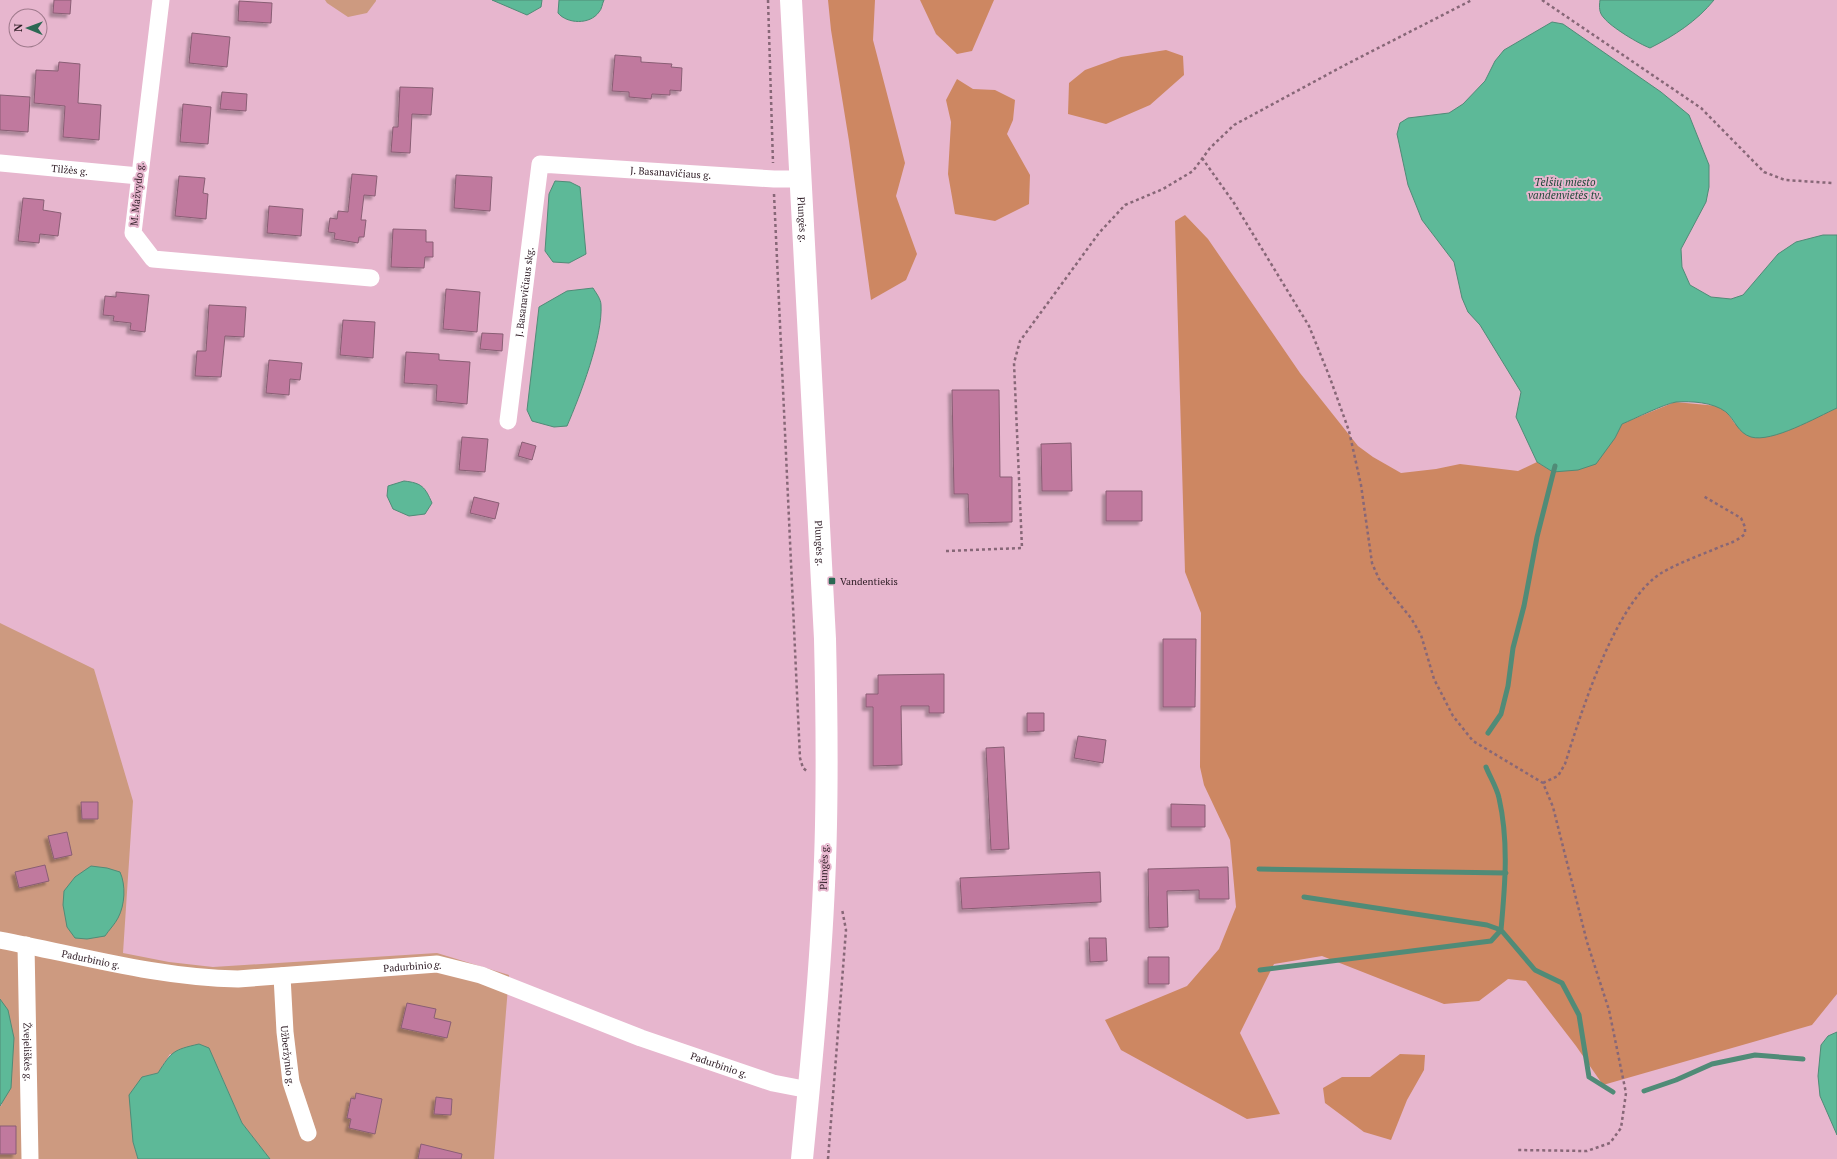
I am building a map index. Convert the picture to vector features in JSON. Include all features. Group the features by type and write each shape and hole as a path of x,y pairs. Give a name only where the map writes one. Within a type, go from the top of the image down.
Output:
{"main road":[{"name":"Plungės g.","path":"791,0 825,640 827,720 824,884 809,1090 802,1159"}],"street":[{"name":"M. Mažvydo g.","path":"161,0 133,233 153,259 371,278"},
{"name":"Tilžės g.","path":"0,163 139,176"},
{"name":"J. Basanavičiaus g.","path":"540,164 774,179 801,179"},
{"name":"J. Basanavičiaus skg.","path":"508,421 540,164"},
{"name":"Padurbinio g.","path":"0,940 170,974 207,978 238,979 436,964 481,975 641,1038 766,1080 809,1090"},
{"name":"Žvejeliškės g.","path":"26,945 30,1159"},
{"name":"Užberžynio g.","path":"282,976 285,1032 291,1082 308,1133"}],"path":[{"path":"946,551 1022,548 1014,363 1020,341 1099,233 1125,205 1163,189 1193,171 1210,148 1234,125 1345,65 1472,0"},
{"path":"1542,0 1701,108 1764,172 1785,180 1832,184"},
{"path":"1202,158 1234,203 1309,326 1349,430 1361,485 1372,564 1379,580 1411,618 1421,635 1434,679 1453,716 1473,741 1543,783 1553,807 1587,942 1609,1010 1626,1092 1621,1128 1610,1142 1587,1151 1516,1150"},
{"path":"1543,783 1558,776 1565,764 1608,646 1625,613 1643,588 1662,572 1717,548 1735,542 1744,534 1745,527 1741,518 1703,496"}],"shaded area":[{"path":"325,0 376,1 367,13 348,17 327,3"},
{"path":"828,0 875,0 873,40 905,163 896,196 917,254 906,280 871,300 849,141 831,30"},
{"path":"920,0 994,0 972,51 957,54 936,34"},
{"path":"1166,50 1183,56 1184,75 1150,105 1106,124 1068,114 1069,83 1085,70 1121,57"},
{"path":"957,79 973,89 995,90 1015,100 1013,120 1007,134 1030,175 1029,204 995,221 955,214 948,174 951,122 946,100"},
{"path":"1185,215 1208,239 1300,373 1358,446 1373,457 1401,473 1436,469 1460,464 1518,471 1537,462 1553,472 1615,438 1621,424 1675,402 1718,406 1728,414 1735,424 1785,432 1837,408 1837,994 1812,1025 1603,1085 1576,1046 1526,981 1508,979 1479,1001 1444,1004 1322,956 1274,964 1240,1033 1280,1114 1247,1119 1121,1050 1105,1020 1187,986 1219,949 1236,907 1230,840 1204,785 1200,767 1201,613 1185,572 1175,221"},
{"path":"0,623 94,669 133,801 123,953 169,962 213,967 437,953 509,975 494,1159 270,1159 242,1123 218,1068 170,1054 158,1073 142,1077 133,1142 138,1159 0,1159 0,1106 2,1105 0,999"},
{"path":"1400,1054 1425,1055 1424,1070 1407,1100 1391,1140 1364,1132 1325,1103 1323,1088 1342,1077 1370,1077"}],"water":[{"path":"492,0 542,0 541,7 527,15"},
{"path":"559,0 604,0 601,9 595,16 578,22 562,17 558,13"},
{"path":"1600,0 1714,0 1700,15 1685,27 1650,48 1626,35 1608,22 1600,12"},
{"name":"Telšių miesto vandenvietės tv.","path":"1552,22 1563,24 1661,92 1689,115 1709,165 1709,187 1706,202 1681,249 1682,267 1690,285 1711,297 1731,299 1743,295 1778,254 1796,242 1823,235 1837,235 1837,408 1782,433 1760,438 1751,437 1743,433 1726,412 1715,406 1695,402 1676,402 1622,424 1615,438 1596,464 1578,470 1553,472 1537,462 1516,417 1521,392 1480,325 1468,312 1462,298 1454,262 1422,220 1408,185 1397,134 1400,123 1408,118 1449,113 1463,104 1485,81 1495,61 1504,50"},
{"path":"555,181 570,182 580,187 586,254 569,263 553,262 545,251 549,194"},
{"path":"593,288 601,303 601,318 590,366 567,426 554,427 532,421 527,410 539,307 567,291"},
{"path":"404,481 419,485 427,493 432,503 425,514 409,516 393,509 387,496 388,486"},
{"path":"91,866 107,868 120,872 124,889 122,907 117,920 105,936 87,939 75,938 67,927 63,905 64,891 75,877"},
{"path":"0,999 8,1010 14,1038 11,1088 0,1106"},
{"path":"1837,1032 1837,1135 1820,1096 1818,1076 1821,1045 1828,1036"},
{"path":"199,1044 209,1048 242,1123 270,1159 138,1159 133,1142 129,1095 142,1077 158,1073 174,1052"}],"building":[{"path":"54,0 71,0 70,14 53,13"},
{"path":"239,1 272,3 271,23 238,21"},
{"path":"192,33 230,37 227,67 189,63"},
{"path":"615,55 641,57 641,62 672,64 671,67 682,68 681,91 670,90 670,95 652,94 651,99 629,97 629,92 612,91"},
{"path":"59,62 80,64 78,103 101,105 99,140 63,137 65,106 34,103 36,70 58,71"},
{"path":"400,87 433,88 431,115 412,114 410,153 391,152 393,127 398,127"},
{"path":"222,92 247,94 246,111 220,109"},
{"path":"0,95 30,97 28,132 0,130"},
{"path":"183,104 211,107 208,144 180,142"},
{"path":"352,174 377,176 375,196 364,195 361,220 366,220 364,237 359,237 358,243 334,239 335,233 328,232 330,218 337,219 338,211 348,212"},
{"path":"456,175 492,177 490,211 454,208"},
{"path":"179,176 205,178 203,193 208,194 206,219 175,216"},
{"path":"23,198 44,200 43,210 61,213 58,236 40,234 39,243 18,241"},
{"path":"269,206 303,209 301,236 267,233"},
{"path":"393,229 426,230 426,242 433,242 433,257 425,257 424,268 391,267"},
{"path":"446,289 480,292 477,332 443,329"},
{"path":"116,292 149,295 145,332 130,330 131,323 113,321 114,316 103,315 105,296 116,297"},
{"path":"209,305 246,307 244,337 225,336 221,377 195,376 197,351 206,351"},
{"path":"343,320 375,322 373,358 340,355"},
{"path":"482,333 503,334 502,351 480,349"},
{"path":"406,352 439,354 439,360 470,362 467,404 436,401 437,385 404,383"},
{"path":"269,360 302,363 300,380 290,379 289,395 266,393"},
{"path":"952,390 999,390 1000,477 1012,477 1012,522 969,523 968,494 954,494"},
{"path":"462,437 488,439 485,472 459,470"},
{"path":"522,442 536,446 532,460 518,456"},
{"path":"1071,443 1072,491 1042,491 1041,444"},
{"path":"1106,491 1142,491 1142,521 1106,521"},
{"path":"474,497 499,503 495,519 470,513"},
{"path":"1163,639 1196,639 1195,707 1163,707"},
{"path":"944,674 944,713 929,713 929,706 901,706 902,765 873,766 873,707 866,707 866,694 878,694 878,675"},
{"path":"1027,713 1044,713 1044,731 1027,732"},
{"path":"1078,736 1106,740 1103,763 1074,758"},
{"path":"1004,747 1009,849 991,850 986,748"},
{"path":"81,802 98,802 98,819 82,819"},
{"path":"1171,804 1205,805 1205,827 1171,827"},
{"path":"67,832 72,855 54,859 48,836"},
{"path":"45,865 49,881 19,888 15,872"},
{"path":"1228,867 1229,899 1199,899 1199,890 1167,891 1168,927 1149,928 1148,869"},
{"path":"1100,872 1101,902 962,909 960,878"},
{"path":"1089,938 1106,938 1107,961 1090,962"},
{"path":"1148,957 1169,957 1169,984 1148,984"},
{"path":"407,1003 436,1009 434,1018 451,1022 447,1038 401,1028"},
{"path":"356,1093 382,1099 375,1134 349,1128 351,1119 347,1118 351,1098 355,1099"},
{"path":"436,1097 452,1099 451,1115 434,1114"},
{"path":"0,1126 16,1126 16,1154 0,1154"},
{"path":"421,1144 462,1154 461,1159 418,1159"}],"waterway":[{"path":"1488,733 1501,714 1508,686 1513,648 1524,606 1537,537 1555,466"},
{"path":"1486,767 1498,794 1504,831 1505,880 1501,930 1535,970 1562,983 1579,1015 1589,1077 1613,1092"},
{"path":"1259,869 1506,873"},
{"path":"1260,970 1491,941 1501,930 1487,925 1304,897"},
{"path":"1644,1091 1676,1080 1712,1064 1755,1055 1803,1059"}],"place":[{"name":"Vandentiekis","path":"832,581"}]}
